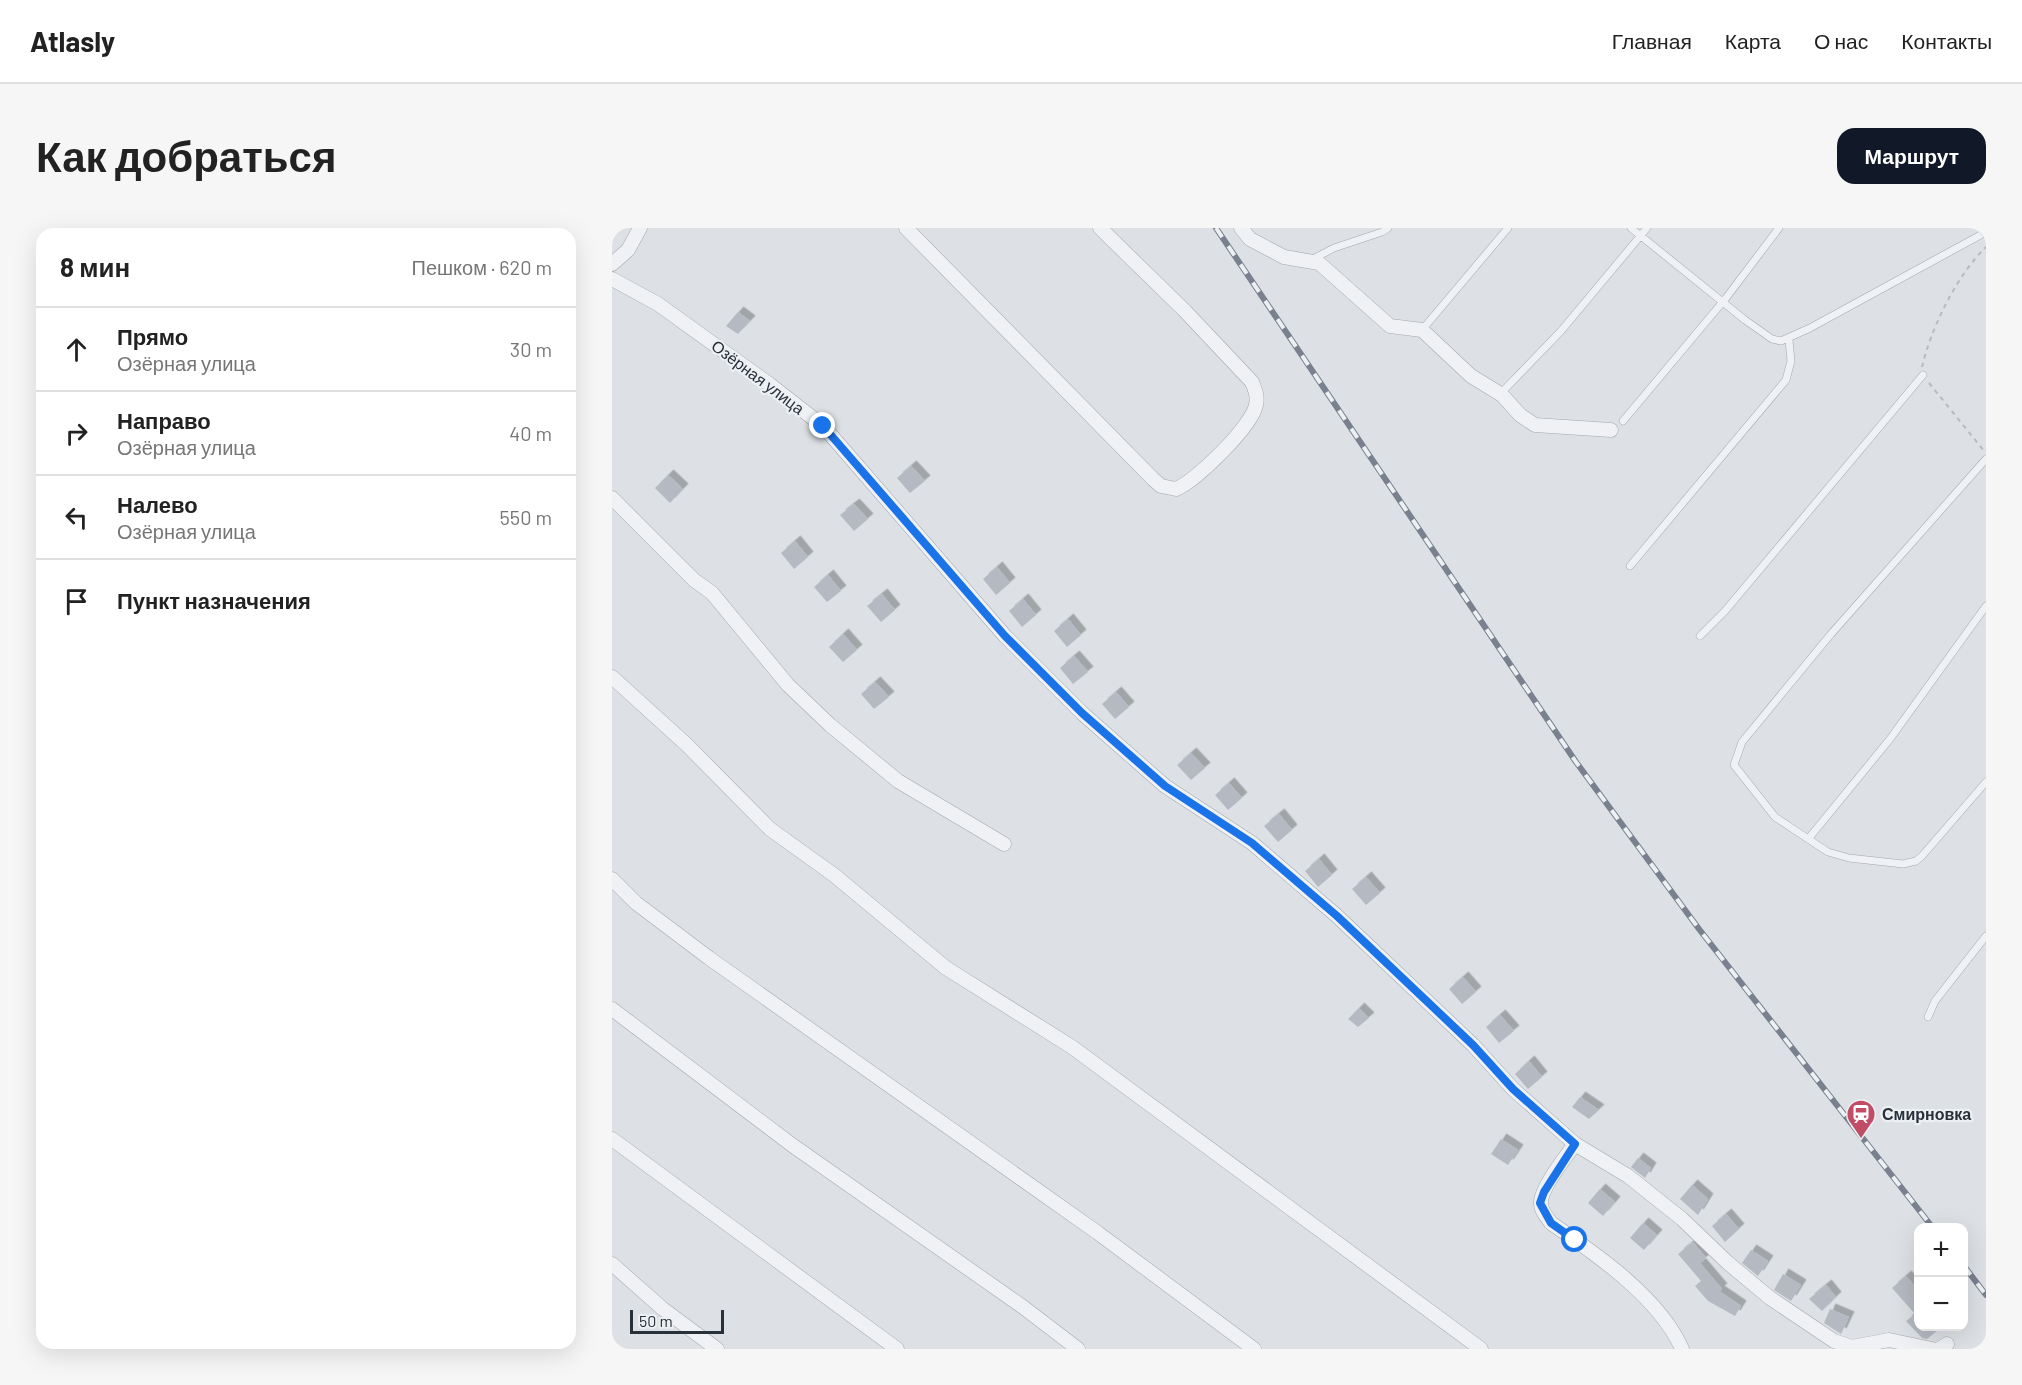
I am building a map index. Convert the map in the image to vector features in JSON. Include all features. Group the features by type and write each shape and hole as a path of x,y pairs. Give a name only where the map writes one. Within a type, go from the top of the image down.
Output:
{"street":[{"path":"612,264 628,250 640,228"},
{"path":"906,228 1153,479 1161,486 1176,489 1193,478 1240,431 1256,407 1257,396 1252,382 1185,311 1100,228"},
{"path":"1241,228 1250,239 1284,257 1319,263 1390,326 1422,330 1471,376 1502,395 1521,415 1535,425 1611,430"},
{"name":"Озёрная улица","path":"612,279 658,304 770,384 823,426 1005,636 1082,713 1165,786 1252,843 1337,916 1473,1045 1513,1089 1575,1144 1628,1176 1682,1219 1728,1263 1770,1298 1834,1341 1852,1347 1889,1340 1932,1349"},
{"path":"612,498 694,580 712,593 788,685 830,725 898,781 1004,844"},
{"path":"612,677 687,745 770,829 834,875 946,968 1072,1047 1481,1349"},
{"path":"612,879 636,903 709,958 1098,1233 1254,1349"},
{"path":"612,1009 792,1145 1078,1349"},
{"path":"612,1139 897,1349"},
{"path":"1575,1144 1544,1192 1540,1203 1544,1212 1551,1223 1624,1279 1660,1314 1682,1349"},
{"path":"612,1264 663,1309 717,1349"}],"lane":[{"path":"1309,261 1334,248 1388,228"},
{"path":"1422,330 1509,228"},
{"path":"1631,228 1772,339 1781,341 1789,340 1986,232"},
{"path":"1505,389 1561,331 1647,228"},
{"path":"1623,421 1724,300 1779,228"},
{"path":"1630,566 1786,380 1791,362 1789,340"},
{"path":"1700,636 1725,611 1923,375"},
{"path":"1986,459 1831,634 1742,742 1734,765 1774,817 1828,852 1849,858 1903,864 1916,861 1986,782"},
{"path":"1809,838 1890,739 1986,606"},
{"path":"1928,1017 1935,1000 1986,936"}],"path":[{"path":"1986,247 1977,256 1939,316 1922,366 1923,375 1986,454"}],"building":[{"path":"738,312 750,321 738,334 726,326"},
{"path":"911,466 925,481 910,493 897,478"},
{"path":"668,475 683,489 670,503 655,488"},
{"path":"854,504 868,519 854,531 840,515"},
{"path":"795,541 808,557 794,569 781,553"},
{"path":"997,567 1010,583 996,595 983,579"},
{"path":"828,575 841,591 827,602 814,587"},
{"path":"882,594 895,610 881,622 867,606"},
{"path":"1023,599 1036,615 1022,627 1009,611"},
{"path":"1068,619 1081,635 1067,647 1054,631"},
{"path":"843,634 857,650 843,662 829,647"},
{"path":"1074,656 1088,672 1073,684 1060,668"},
{"path":"875,682 889,697 874,709 861,694"},
{"path":"1116,692 1129,707 1115,719 1102,704"},
{"path":"1191,753 1205,768 1191,780 1177,765"},
{"path":"1229,783 1242,798 1228,810 1215,795"},
{"path":"1279,814 1292,830 1278,842 1264,826"},
{"path":"1319,859 1332,875 1318,887 1305,871"},
{"path":"1366,877 1380,893 1366,905 1352,889"},
{"path":"1463,977 1476,992 1462,1004 1449,989"},
{"path":"1359,1008 1369,1018 1358,1027 1348,1019"},
{"path":"1500,1015 1514,1031 1499,1043 1486,1027"},
{"path":"1529,1061 1542,1077 1528,1089 1515,1074"},
{"path":"1580,1097 1599,1110 1589,1119 1572,1107"},
{"path":"1501,1139 1518,1150 1508,1165 1491,1154"},
{"path":"1638,1158 1651,1168 1645,1178 1631,1167"},
{"path":"1692,1185 1708,1199 1698,1215 1680,1199"},
{"path":"1600,1189 1615,1202 1603,1216 1588,1203"},
{"path":"1726,1214 1739,1229 1725,1242 1712,1226"},
{"path":"1643,1223 1657,1235 1644,1250 1630,1238"},
{"path":"1693,1242 1706,1258 1700,1263 1722,1289 1719,1291 1741,1306 1735,1316 1708,1301 1695,1286 1701,1281 1678,1254"},
{"path":"1751,1250 1768,1261 1758,1276 1742,1263"},
{"path":"1783,1274 1801,1285 1791,1301 1774,1290"},
{"path":"1906,1276 1914,1285 1914,1313 1892,1288"},
{"path":"1826,1285 1836,1297 1822,1311 1809,1299"},
{"path":"1830,1309 1849,1317 1841,1334 1824,1323"},
{"path":"1914,1315 1914,1330 1906,1321"},
{"path":"1915,1331 1937,1331 1927,1339 1922,1338"}],"railway":[{"path":"1216,228 1576,762 1699,929 1929,1223"},
{"path":"1968,1271 1986,1295"}],"place":[{"name":"Смирновка","path":"1861,1140"}],"route":[{"path":"823,426 1005,636 1082,713 1165,786 1252,843 1337,916 1401,974 1473,1045 1513,1089 1575,1144 1544,1192 1540,1203 1551,1223 1575,1240"}]}
